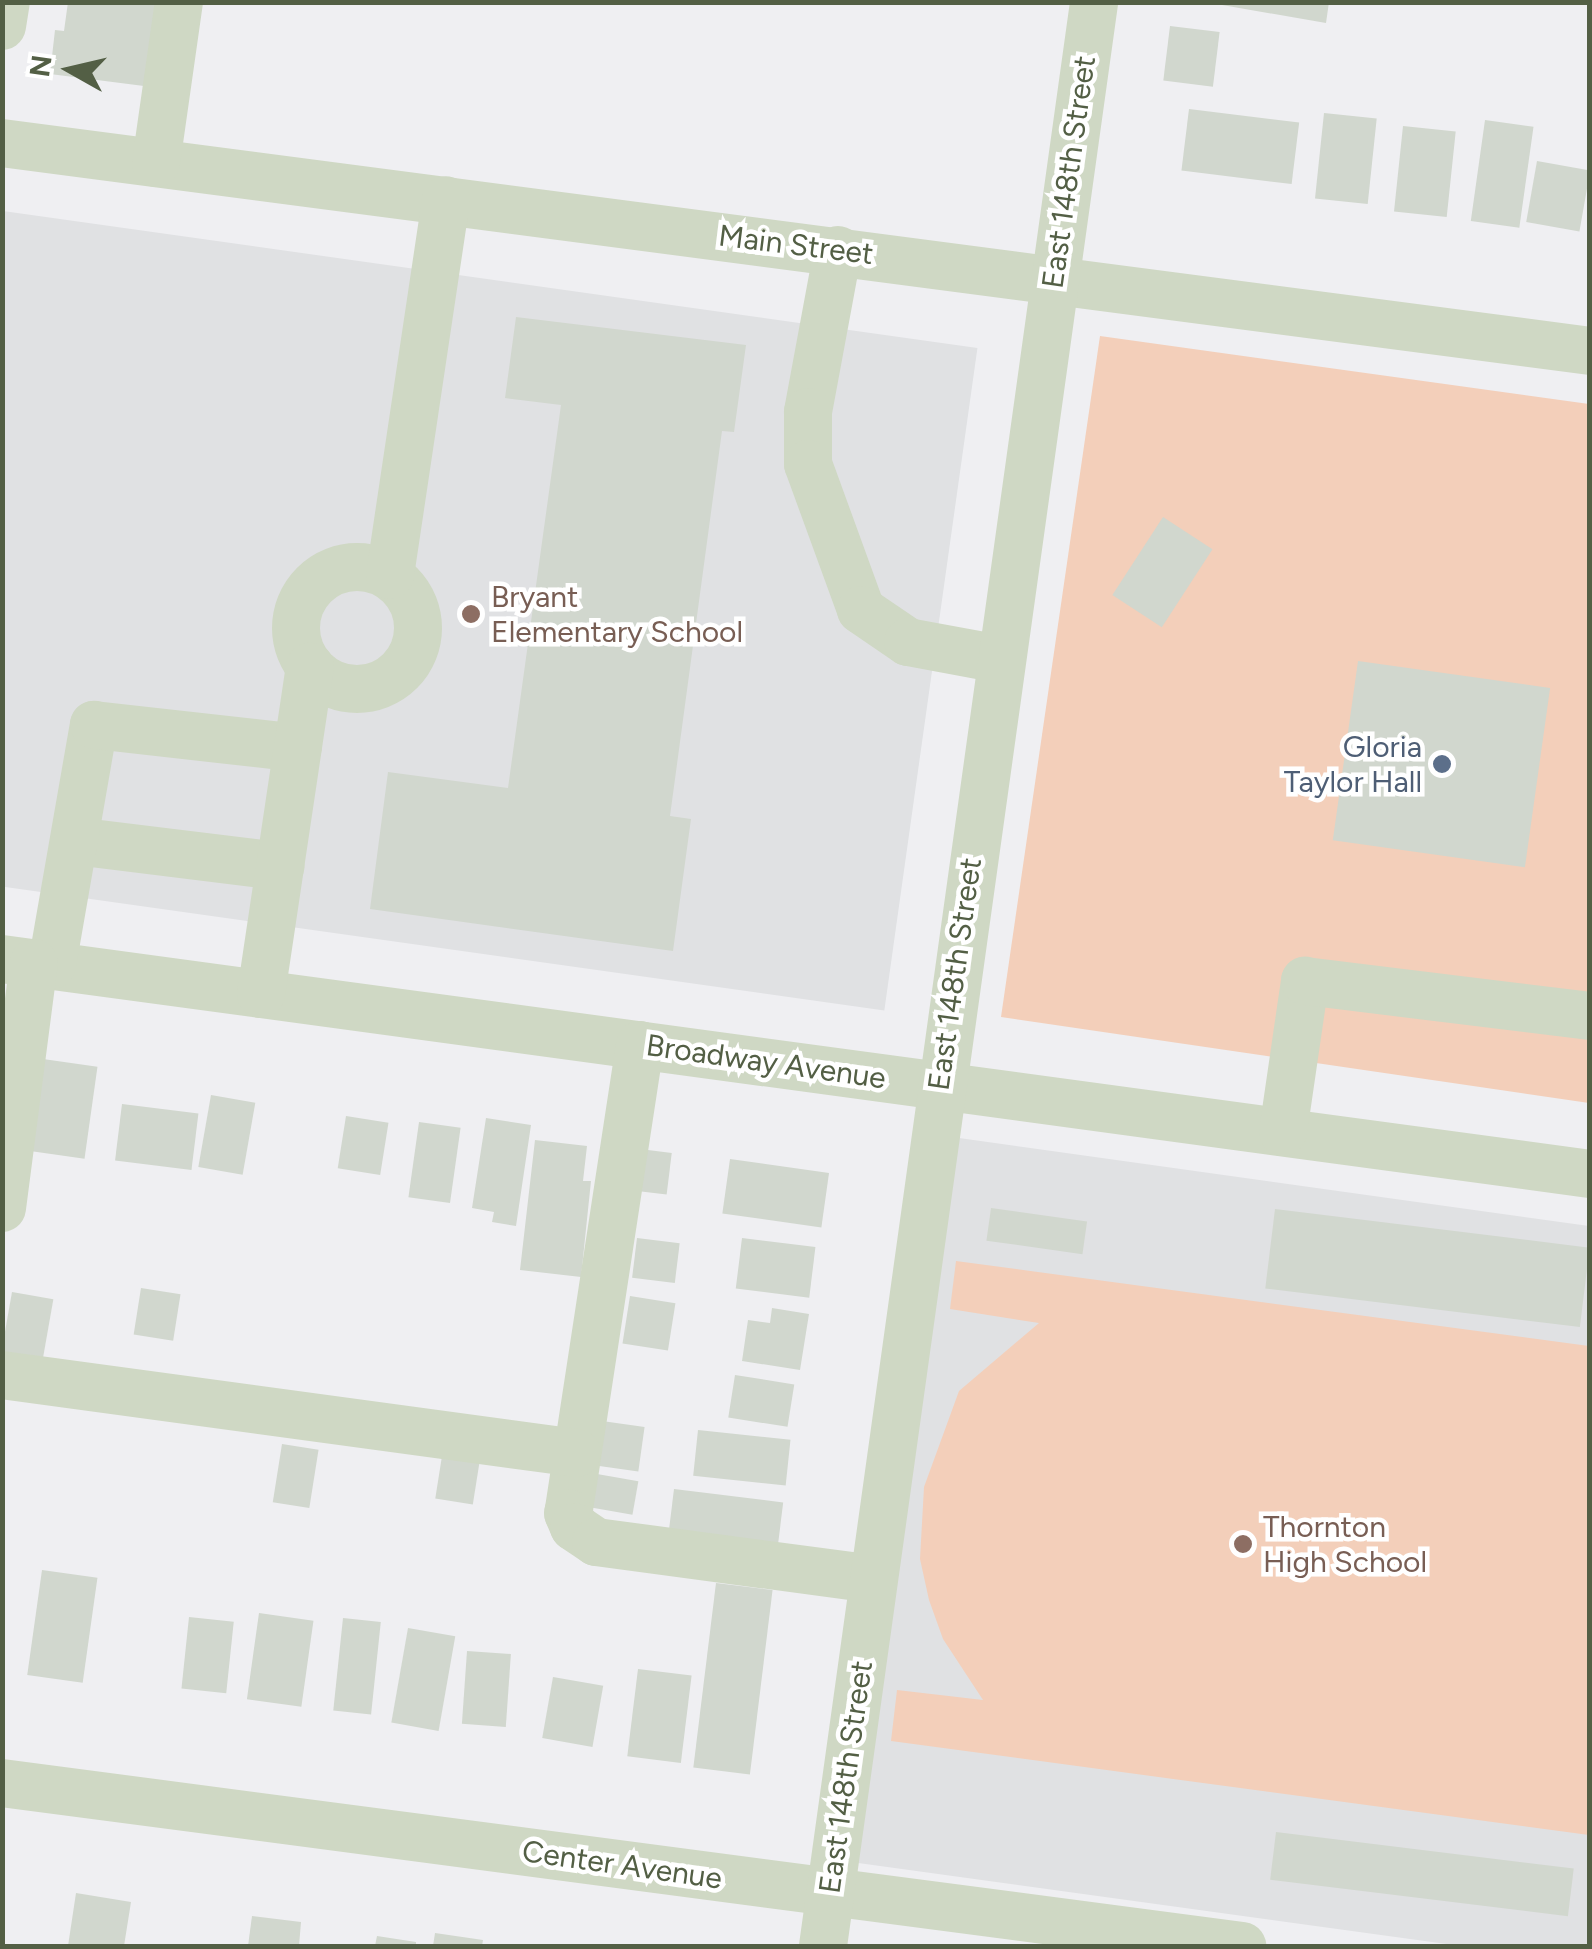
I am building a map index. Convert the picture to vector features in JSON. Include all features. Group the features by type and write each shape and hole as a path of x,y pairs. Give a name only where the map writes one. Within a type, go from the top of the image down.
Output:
{"street":[{"path":"2,26 6,2"},
{"path":"156,162 179,2"},
{"name":"East 148th Street","path":"823,1946 1094,2"},
{"name":"Main Street","path":"2,143 1590,351"},
{"path":"310,668 344,689 384,684 401,672 419,636 418,616 390,574 446,200"},
{"path":"838,250 808,412 808,464 861,610 908,642 1000,659"},
{"path":"261,994 310,668 296,630 307,592 340,568 390,574"},
{"path":"2,1208 10,1089 29,962 75,841 94,724 298,748"},
{"path":"75,841 280,866"},
{"name":"Broadway Avenue","path":"29,962 1590,1174"},
{"path":"1284,1132 1305,981 1590,1016"},
{"path":"640,1045 568,1513 574,1527 596,1542 873,1579"},
{"path":"2,1376 578,1453"},
{"name":"Center Avenue","path":"2,1783 1242,1946"}],"shaded area":[{"name":"Bryant Elementary School","path":"3,211 977,348 884,1010 2,886"},
{"path":"1100,336 1589,404 1589,1103 1001,1017"},
{"name":"Thornton High School","path":"952,1137 1589,1226 1589,1946 1461,1946 851,1862"},
{"name":"Thornton High School","path":"956,1261 1589,1346 1589,1835 891,1741 897,1690 983,1700 943,1639 929,1600 920,1559 924,1487 959,1391 1039,1323 950,1309"}],"building":[{"path":"68,2 166,2 144,86 50,74 55,30 64,31"},
{"path":"1205,2 1329,2 1326,23"},
{"path":"1170,26 1220,32 1213,87 1163,81"},
{"path":"1189,109 1299,123 1292,184 1181,171"},
{"path":"1324,113 1377,119 1368,204 1315,199"},
{"path":"1485,120 1534,127 1519,228 1471,221"},
{"path":"1403,126 1456,132 1447,217 1394,212"},
{"path":"1537,161 1590,170 1579,231 1526,222"},
{"path":"516,317 746,345 734,432 722,431 670,816 691,819 673,951 370,909 388,772 508,788 561,405 505,398"},
{"path":"1163,517 1212,549 1162,627 1112,595"},
{"name":"Gloria Taylor Hall","path":"1358,661 1550,688 1525,867 1333,840"},
{"path":"43,1059 97,1067 85,1159 30,1151"},
{"path":"211,1095 255,1103 243,1175 198,1167"},
{"path":"122,1104 198,1113 191,1170 115,1161"},
{"path":"346,1116 388,1123 380,1175 338,1168"},
{"path":"486,1118 531,1125 516,1226 492,1222 494,1212 472,1208"},
{"path":"419,1122 461,1128 450,1203 408,1197"},
{"path":"535,1140 587,1146 583,1181 591,1181 581,1277 520,1270"},
{"path":"640,1149 672,1153 667,1195 635,1191"},
{"path":"730,1159 829,1173 821,1227 722,1213"},
{"path":"991,1208 1087,1221 1082,1254 986,1241"},
{"path":"1275,1209 1590,1248 1580,1327 1265,1288"},
{"path":"637,1238 680,1243 675,1283 632,1278"},
{"path":"742,1238 815,1247 809,1298 736,1289"},
{"path":"141,1288 181,1294 173,1341 134,1334"},
{"path":"12,1292 53,1299 43,1359 2,1352"},
{"path":"630,1296 675,1303 668,1351 622,1343"},
{"path":"772,1308 809,1314 800,1370 742,1361 748,1320 770,1323"},
{"path":"735,1375 794,1384 788,1427 728,1417"},
{"path":"602,1421 645,1427 638,1472 596,1466"},
{"path":"698,1430 790,1440 786,1485 693,1476"},
{"path":"282,1444 319,1450 309,1508 273,1502"},
{"path":"442,1456 480,1462 473,1504 435,1498"},
{"path":"597,1474 638,1481 632,1515 591,1507"},
{"path":"674,1489 783,1502 777,1554 668,1541"},
{"path":"42,1570 97,1578 83,1683 27,1675"},
{"path":"716,1583 773,1590 750,1775 693,1768"},
{"path":"259,1613 313,1621 301,1707 247,1699"},
{"path":"189,1617 234,1622 226,1693 181,1689"},
{"path":"343,1618 381,1622 371,1714 333,1710"},
{"path":"408,1628 455,1636 439,1731 391,1723"},
{"path":"467,1651 511,1654 506,1727 462,1724"},
{"path":"638,1669 692,1676 681,1763 627,1756"},
{"path":"553,1677 603,1686 592,1747 542,1738"},
{"path":"1276,1832 1574,1869 1568,1916 1270,1880"},
{"path":"76,1893 131,1902 124,1946 68,1946"},
{"path":"252,1916 301,1922 299,1946 248,1946"},
{"path":"435,1933 483,1940 482,1946 433,1946"},
{"path":"377,1936 416,1942 416,1946 375,1946"}],"place":[{"name":"Bryant Elementary School","path":"471,614"},
{"name":"Gloria Taylor Hall","path":"1442,764"},
{"name":"Thornton High School","path":"1243,1544"}]}
